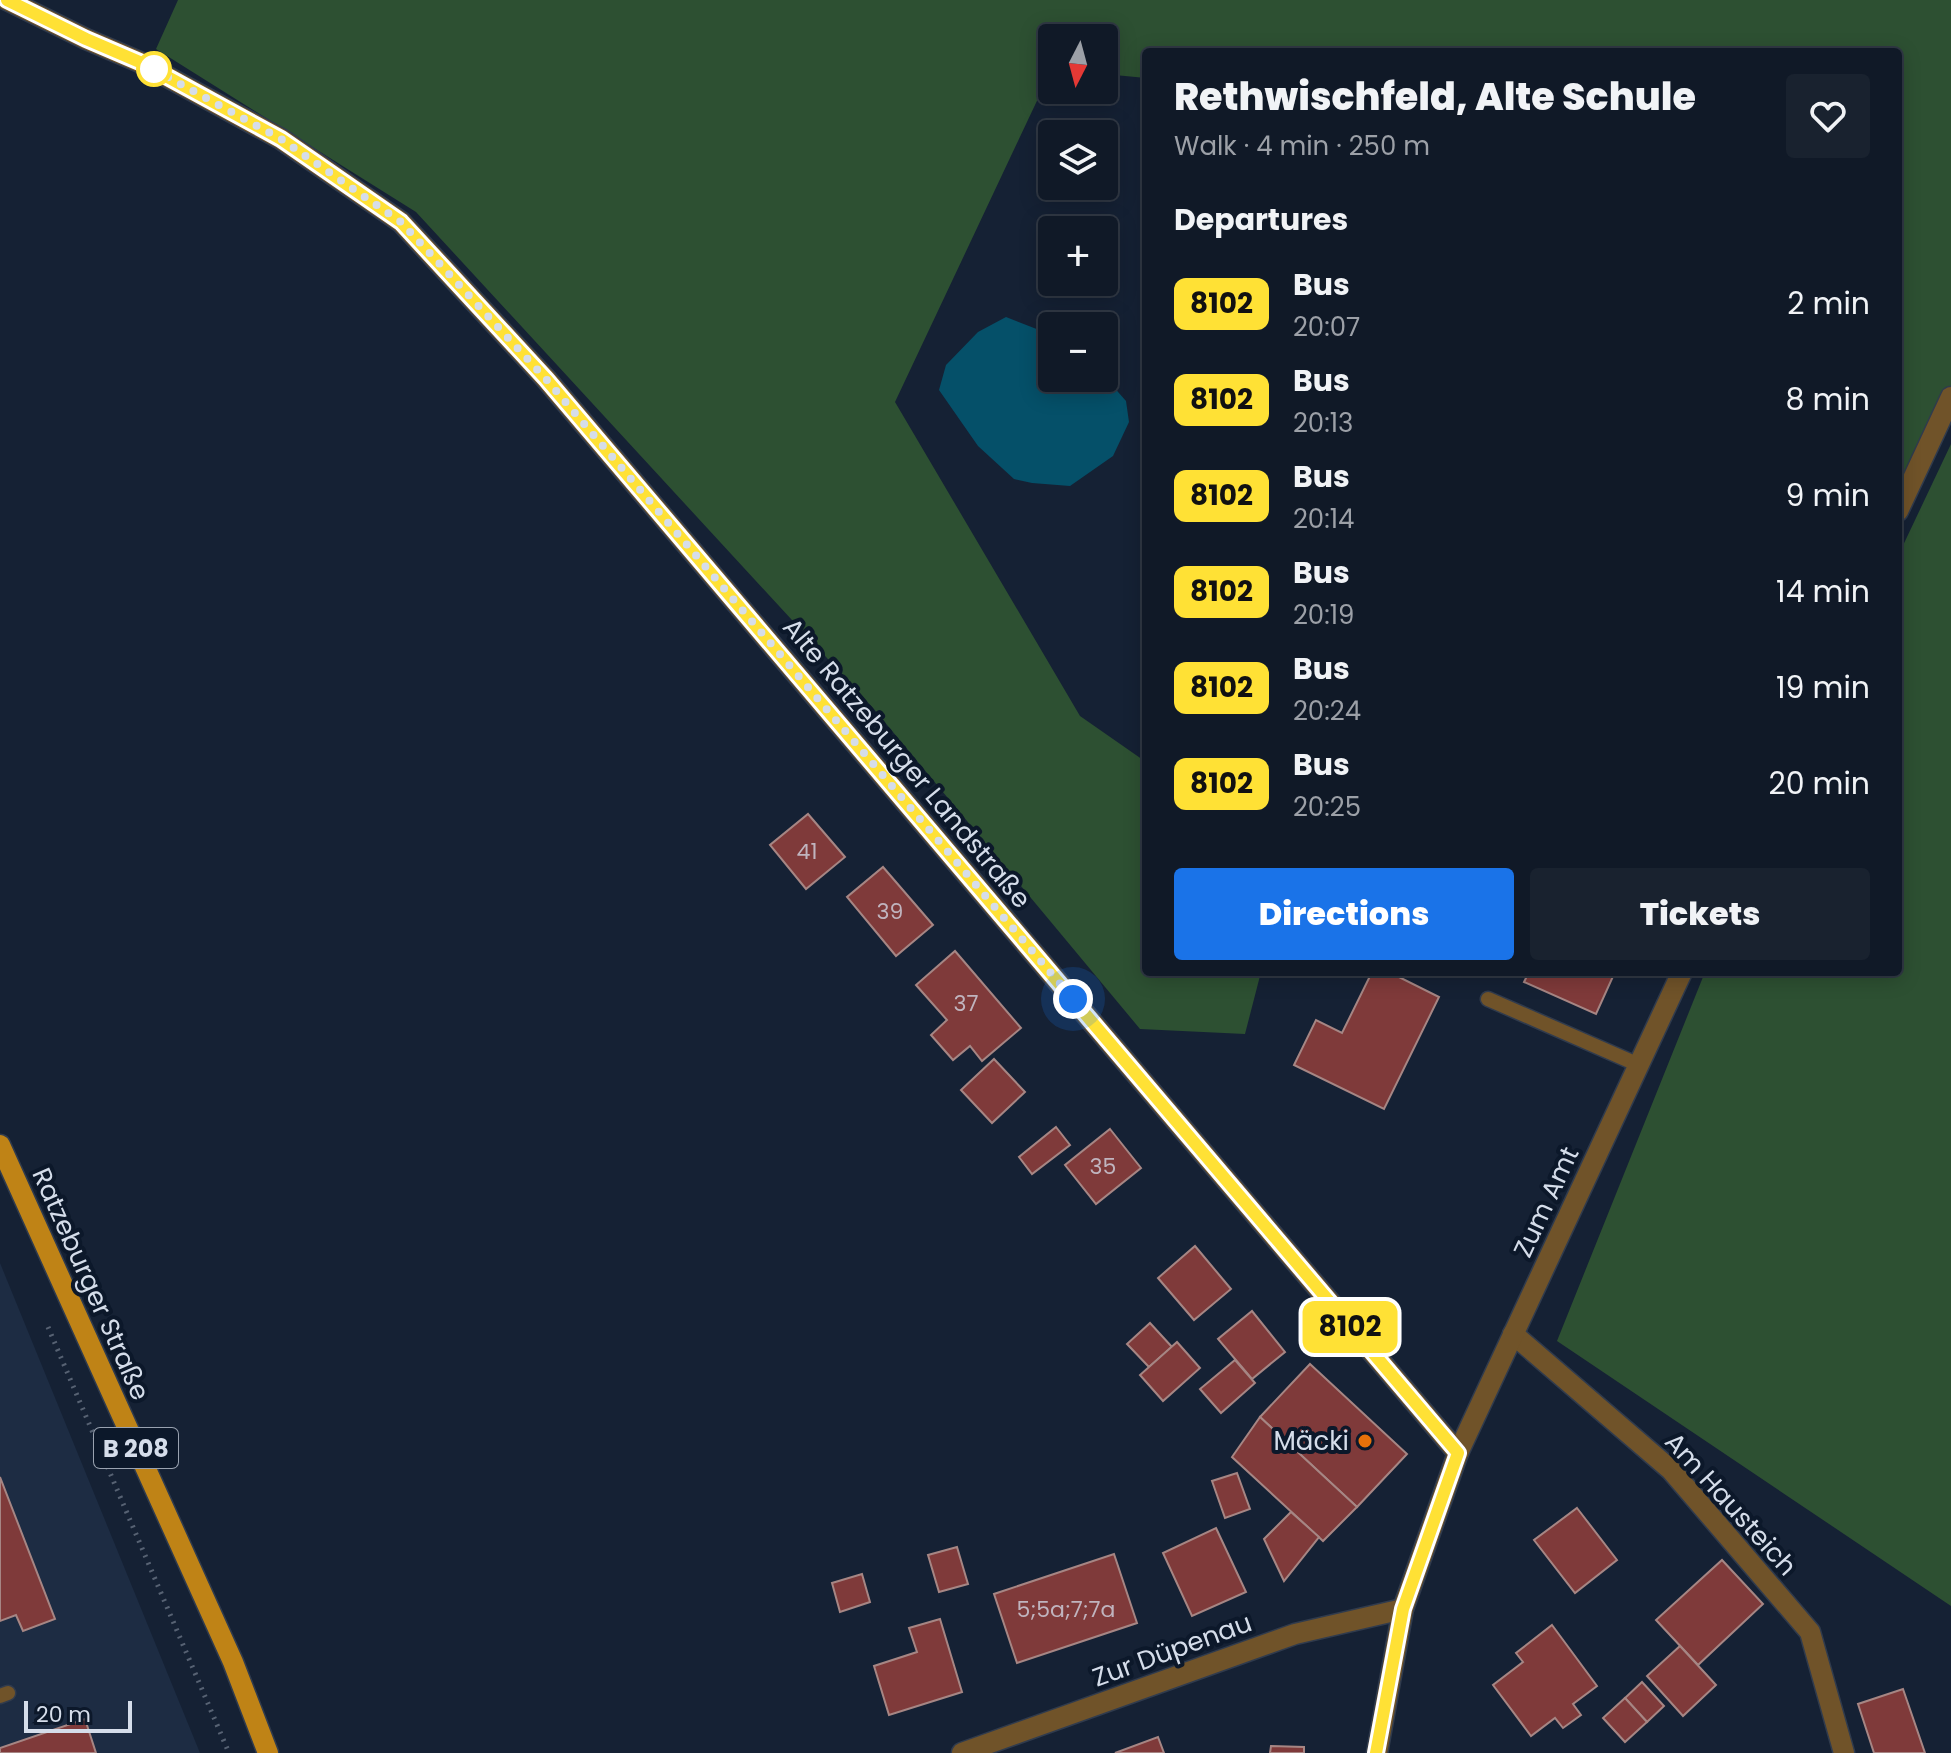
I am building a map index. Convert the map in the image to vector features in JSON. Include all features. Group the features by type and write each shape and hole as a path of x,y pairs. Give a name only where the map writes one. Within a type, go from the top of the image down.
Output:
{"main road":[{"name":"Ratzeburger Straße","path":"0,1145 233,1662 268,1753"}],"street":[{"name":"Alte Ratzeburger Landstraße","path":"7,0 142,63 281,139 401,222 546,379 1458,1453"},
{"path":"1902,502 1951,397"},
{"name":"Zum Amt","path":"1458,1453 1680,976"},
{"name":"Am Hausteich","path":"1513,1334 1671,1470 1810,1632 1844,1753"},
{"path":"1377,1753 1403,1609 1458,1453"},
{"name":"Zur Düpenau","path":"962,1753 1295,1634 1403,1609"}],"lane":[{"path":"1488,999 1639,1065"}],"path":[{"path":"43,1317 229,1753"}],"shaded area":[{"path":"1006,317 1038,330 1038,392 1118,392 1126,401 1129,422 1113,456 1070,486 1014,479 978,446 939,390 946,365 978,332"},
{"path":"0,1263 200,1753 0,1753"}],"green space":[{"path":"178,0 1951,0 1951,397 1902,502 1902,48 1142,48 1142,78 1118,75 1118,24 1038,24 1038,99 895,402 1080,716 1142,759 1142,976 1260,976 1245,1034 1140,1029 873,708 416,212 156,49"},
{"path":"1951,444 1951,1606 1557,1341 1703,976 1902,976 1902,548"}],"building":[{"path":"808,814 845,857 806,889 770,845"},
{"path":"883,867 933,925 896,956 847,897"},
{"path":"955,951 1021,1028 982,1061 970,1046 953,1060 931,1035 947,1020 916,985"},
{"path":"1370,976 1397,976 1439,997 1384,1109 1294,1065 1316,1020 1342,1033"},
{"path":"1527,976 1613,976 1596,1014 1524,982"},
{"path":"994,1059 1025,1092 992,1123 961,1090"},
{"path":"1056,1127 1070,1145 1032,1174 1019,1157"},
{"path":"1110,1129 1141,1168 1096,1204 1065,1165"},
{"path":"1195,1246 1231,1289 1194,1320 1158,1278"},
{"path":"1252,1311 1285,1352 1252,1379 1218,1339"},
{"path":"1150,1323 1172,1347 1149,1367 1127,1344"},
{"path":"1177,1342 1200,1368 1163,1401 1140,1375"},
{"path":"1235,1360 1255,1383 1221,1413 1200,1389"},
{"path":"1310,1364 1407,1454 1357,1507 1260,1417"},
{"path":"1260,1417 1357,1507 1323,1541 1232,1457"},
{"path":"1237,1473 1250,1509 1225,1518 1212,1481"},
{"path":"0,1477 55,1619 23,1631 16,1615 0,1621"},
{"path":"1577,1508 1617,1560 1575,1593 1534,1540"},
{"path":"1291,1512 1319,1537 1284,1581 1264,1539"},
{"path":"1216,1528 1246,1592 1192,1616 1163,1553"},
{"path":"957,1547 968,1584 939,1592 928,1555"},
{"path":"1114,1554 1137,1623 1017,1663 994,1594"},
{"path":"1722,1560 1763,1604 1698,1665 1656,1620"},
{"path":"862,1574 870,1602 840,1612 832,1583"},
{"path":"940,1619 962,1692 889,1715 874,1666 917,1652 909,1628"},
{"path":"1552,1625 1597,1686 1573,1704 1581,1715 1563,1728 1555,1718 1531,1736 1493,1685 1523,1662 1516,1653"},
{"path":"1680,1646 1716,1685 1683,1716 1647,1676"},
{"path":"1642,1682 1664,1706 1647,1722 1625,1698"},
{"path":"1903,1689 1925,1753 1874,1753 1858,1704"},
{"path":"1625,1698 1647,1722 1625,1742 1603,1718"},
{"path":"85,1719 96,1753 0,1753 0,1748"},
{"path":"1158,1737 1164,1753 1115,1753"},
{"path":"1271,1746 1304,1747 1304,1753 1270,1753"}],"bus line":[{"name":"8102","path":"7,0 142,63 281,139 401,222 546,379 1458,1453 1403,1609 1376,1753"}],"place":[{"name":"Mäcki","path":"1365,1441"}],"route":[{"path":"154,69 142,63 281,139 401,222 546,379 1073,999"}]}
